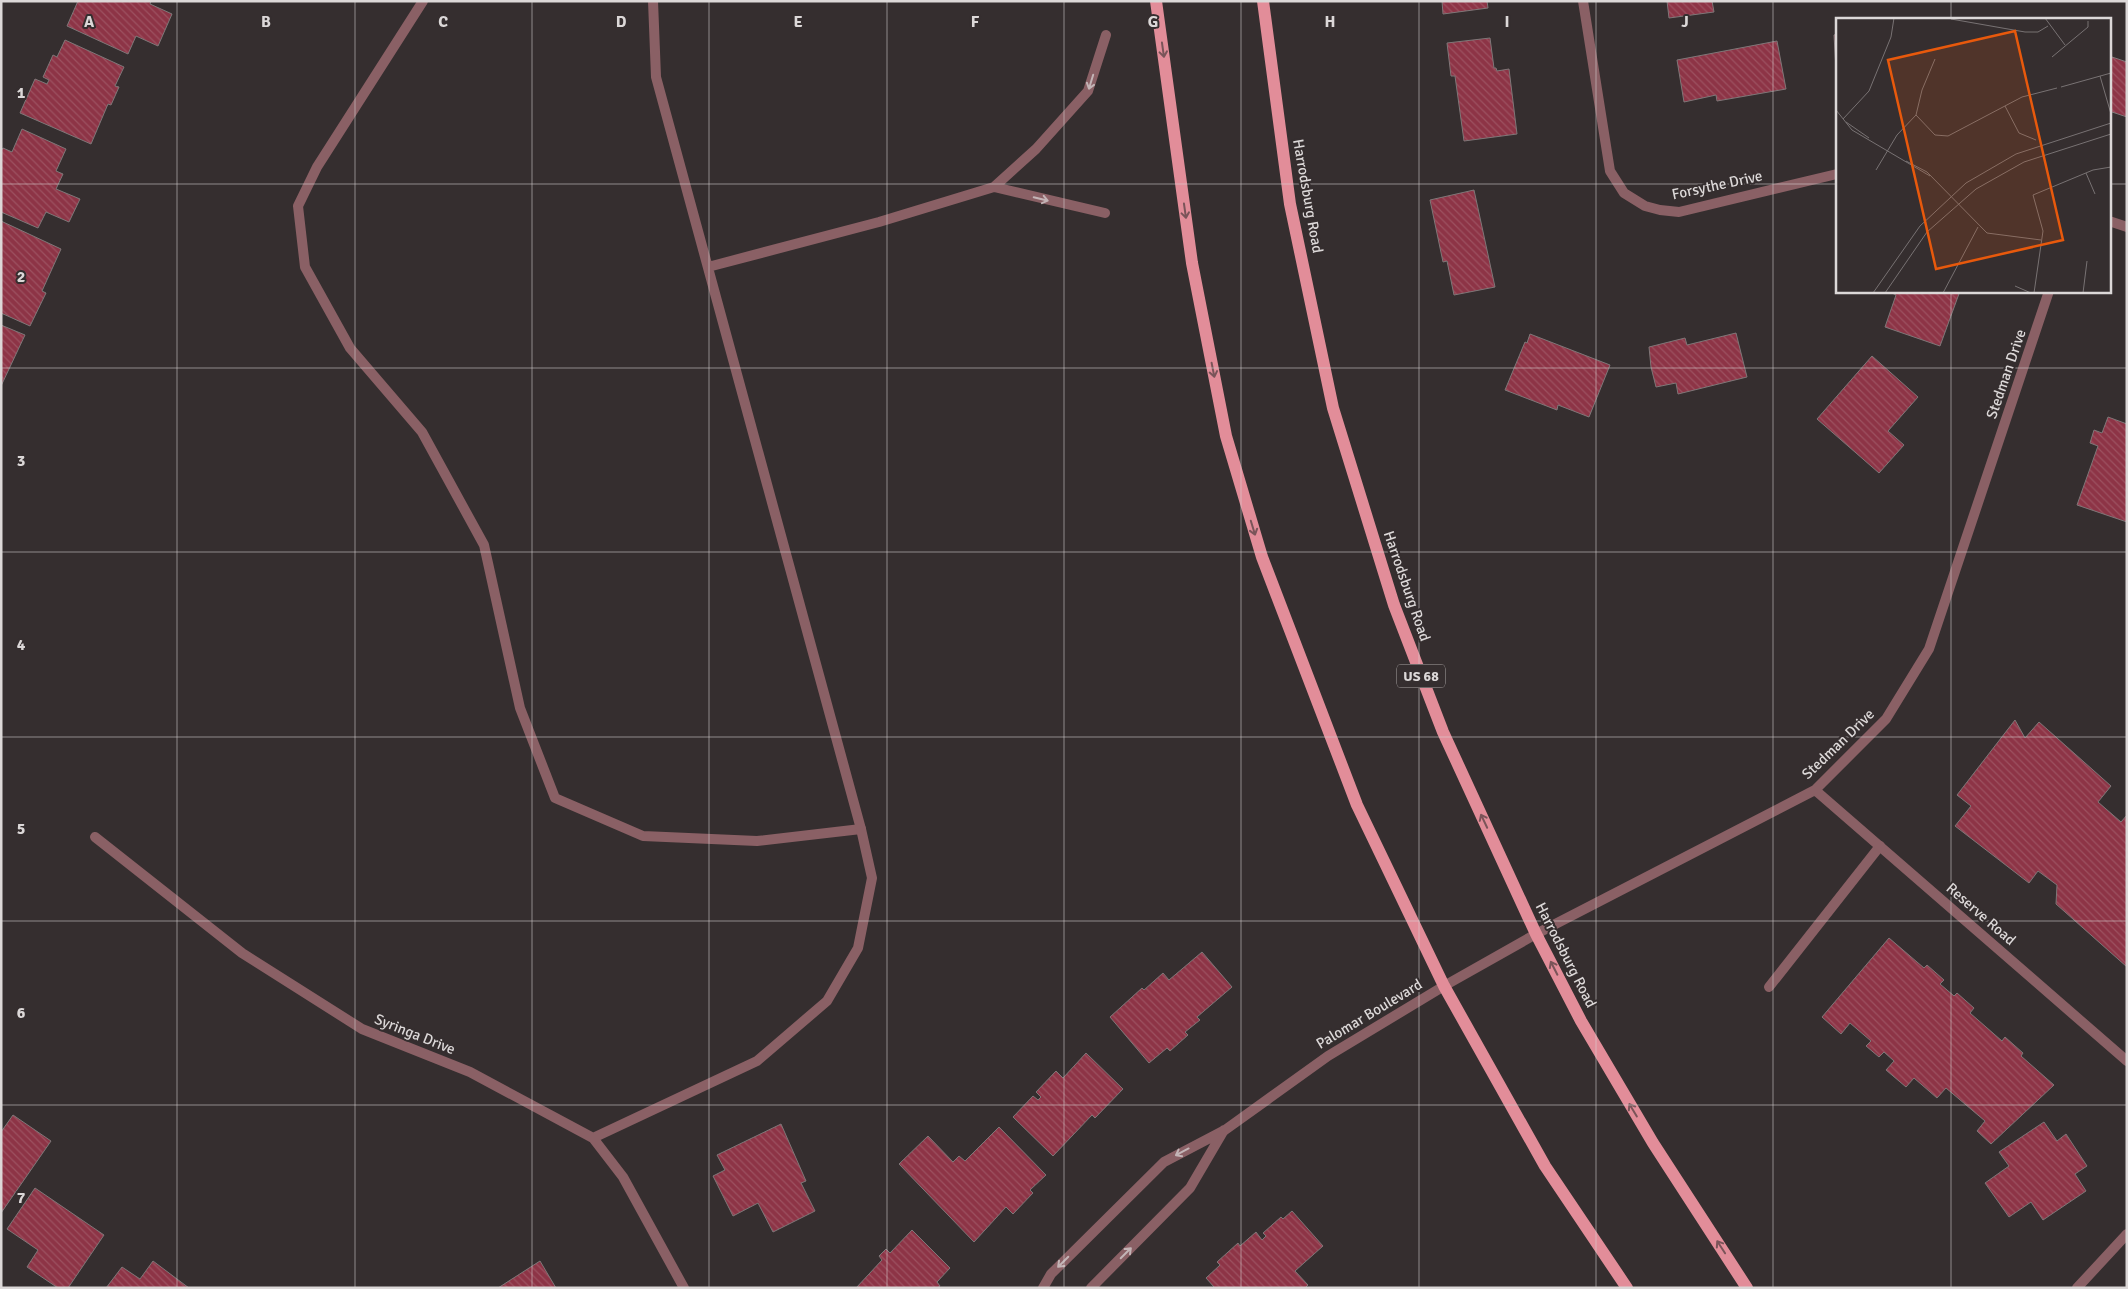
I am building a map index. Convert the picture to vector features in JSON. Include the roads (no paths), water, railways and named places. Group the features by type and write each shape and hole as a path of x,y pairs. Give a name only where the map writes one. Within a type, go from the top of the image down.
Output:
{"main road":[{"path":"1156,1 1192,263 1226,436 1262,556 1357,805 1444,986 1545,1166 1627,1288"},
{"name":"Harrodsburg Road","path":"1263,1 1290,204 1333,408 1394,605 1443,732 1536,934 1581,1021 1653,1143 1747,1288"}],"street":[{"path":"423,1 317,167 298,206 305,267 350,348 422,432 484,545 520,708 555,798 643,836 757,842 861,829"},
{"path":"593,1138 757,1061 827,1002 858,948 872,878 861,829 656,76 652,1"},
{"name":"Forsythe Drive","path":"1583,1 1604,143 1610,171 1624,193 1645,206 1679,212 1836,174"},
{"path":"708,267 879,222 994,187 1036,149 1088,90 1106,35"},
{"path":"994,187 1105,213"},
{"path":"2110,221 2127,226"},
{"name":"Stedman Drive","path":"1536,934 1815,790 1886,719 1929,649 2049,292"},
{"name":"Reserve Road","path":"1815,790 2127,1061"},
{"name":"Syringa Drive","path":"96,837 242,953 362,1028 470,1072 593,1138 623,1177 684,1288"},
{"path":"1769,987 1880,846"},
{"name":"Palomar Boulevard","path":"1043,1288 1051,1274 1164,1162 1225,1130 1328,1056 1444,986 1536,934"},
{"name":"Palomar Boulevard","path":"1092,1288 1190,1188 1225,1130"},
{"path":"2077,1288 2127,1234"}]}
